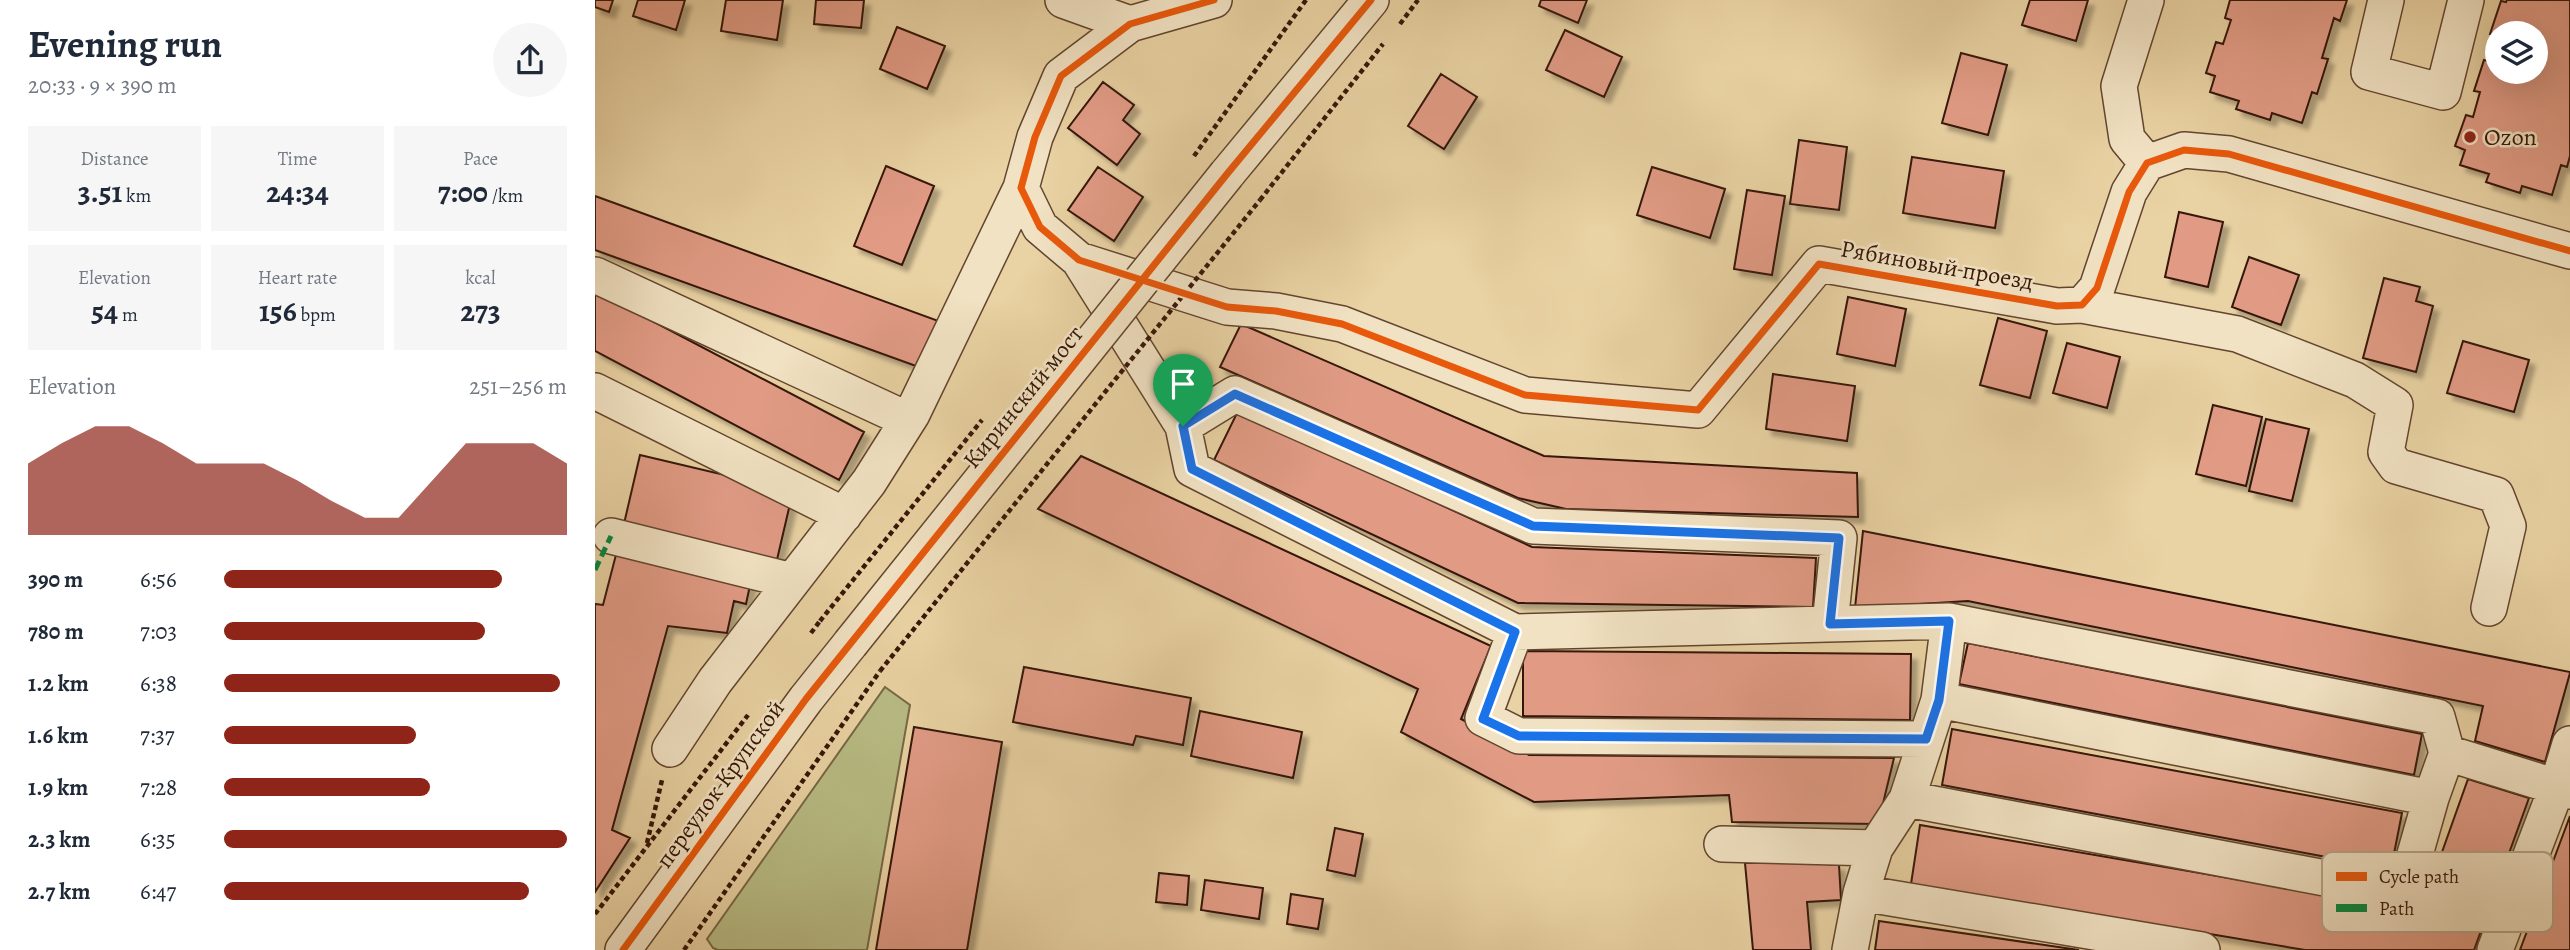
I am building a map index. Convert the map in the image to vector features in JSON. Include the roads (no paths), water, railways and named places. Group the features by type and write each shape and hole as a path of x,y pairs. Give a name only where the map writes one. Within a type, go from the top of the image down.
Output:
{"street":[{"path":"1063,0 1130,24"},
{"path":"670,749 715,681 869,482 908,421 1021,188 1035,137 1061,76 1130,24 1214,0"},
{"name":"Киринский мост","path":"850,644 1227,174 1371,0"},
{"path":"2146,0 2119,86 2127,139 2147,163"},
{"path":"2386,0 2369,72 2443,92 2466,0"},
{"path":"2082,305 2098,288 2129,192 2147,163 2184,150 2229,154 2570,251"},
{"name":"Рябиновый проезд","path":"1021,188 1040,227 1079,260 1227,307 1276,311 1342,324 1525,395 1698,410 1819,264 2057,306 2082,305"},
{"path":"1079,260 1183,426 1192,469 1515,632 1949,621 2437,716 2447,753 2416,852"},
{"path":"595,275 908,421"},
{"path":"2082,305 2237,334 2355,380 2395,405 2386,452 2396,466 2496,495 2508,527 2489,608"},
{"path":"595,391 844,515"},
{"path":"1183,426 1235,394 1533,526 1839,538 1830,624"},
{"path":"611,537 792,581"},
{"path":"1850,950 1861,893 1875,848 1907,799 1939,700 1949,621"},
{"path":"1515,632 1483,719 1519,736 1926,739"},
{"name":"переулок Крупской","path":"624,950 806,699 850,644"},
{"path":"1939,700 2431,798"},
{"path":"2536,852 2563,789 2570,744"},
{"path":"2447,753 2563,789"},
{"path":"1907,799 2322,876"},
{"path":"1722,844 1875,848"},
{"path":"1861,893 2202,950"},
{"path":"2494,950 2502,932"}],"place":[{"name":"Ozon","path":"2470,137"}]}
